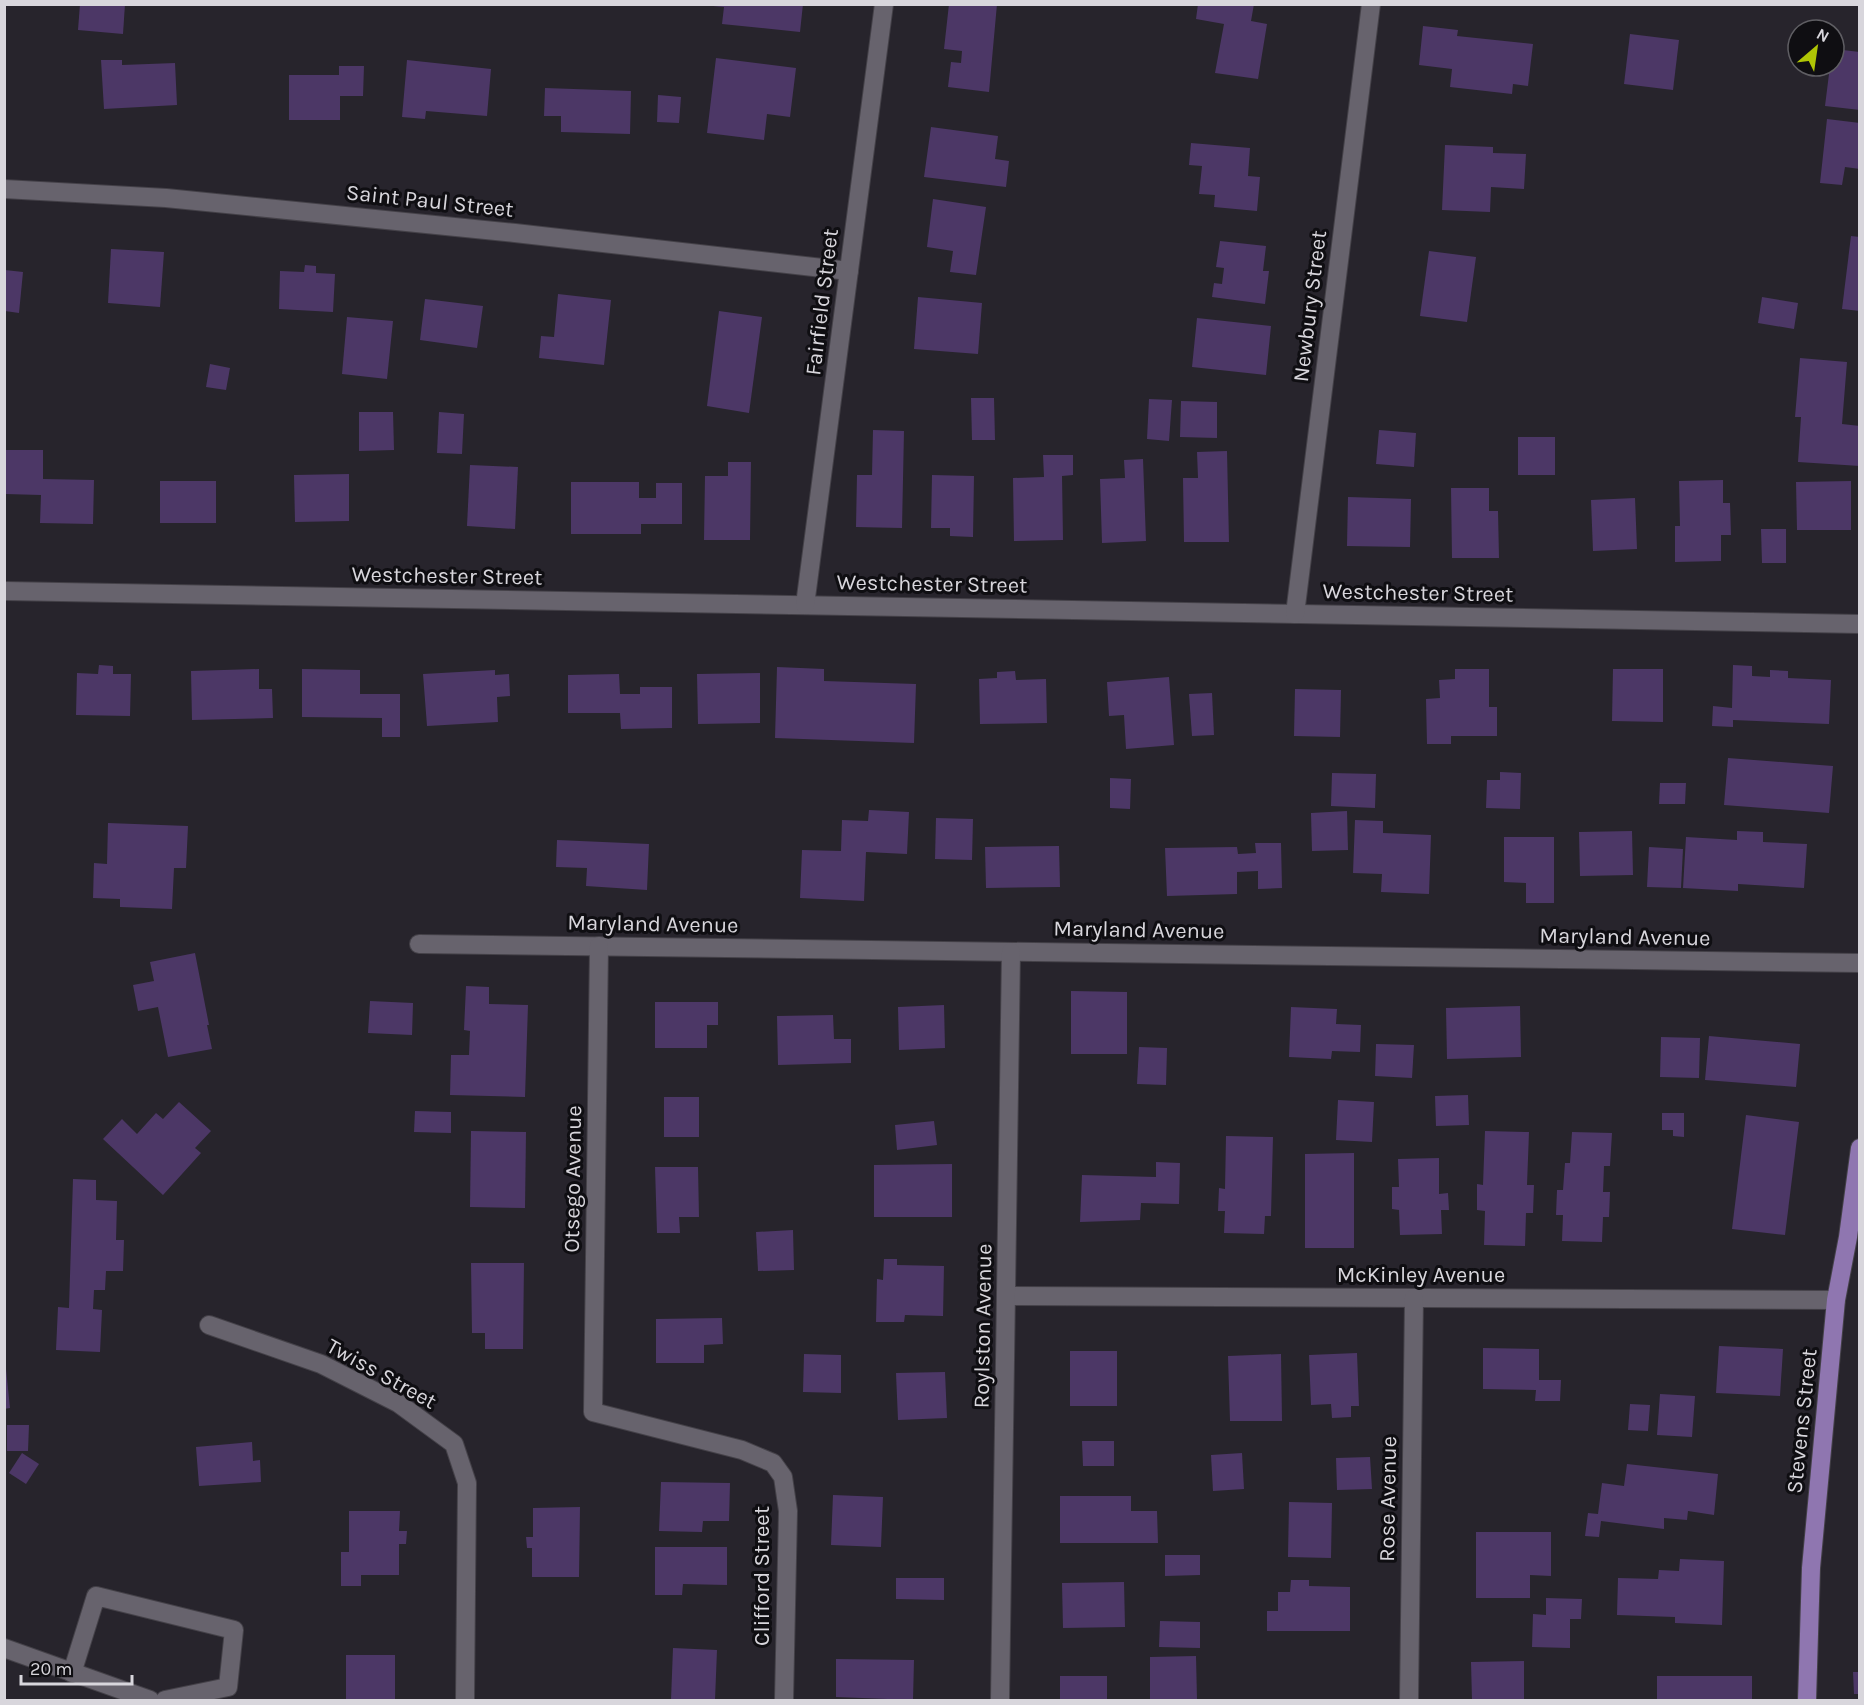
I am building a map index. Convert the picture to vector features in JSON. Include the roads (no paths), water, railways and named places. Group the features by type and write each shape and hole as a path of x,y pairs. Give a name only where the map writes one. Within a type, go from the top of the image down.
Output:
{"main road":[{"name":"Stevens Street","path":"1807,1701 1810,1568 1836,1300 1848,1237 1860,1148"}],"street":[{"name":"Fairfield Street","path":"806,605 884,4"},
{"name":"Newbury Street","path":"1295,614 1371,4"},
{"name":"Saint Paul Street","path":"4,189 166,198 526,234 849,271"},
{"name":"Westchester Street","path":"4,591 1860,624"},
{"name":"Maryland Avenue","path":"419,944 1860,963"},
{"name":"Otsego Avenue","path":"593,1412 599,946"},
{"name":"Roylston Avenue","path":"1000,1701 1011,952"},
{"name":"McKinley Avenue","path":"1006,1296 1836,1300"},
{"name":"Rose Avenue","path":"1409,1701 1414,1298"},
{"name":"Twiss Street","path":"209,1325 321,1364 398,1403 454,1444 466,1483 465,1701"},
{"name":"Clifford Street","path":"593,1412 742,1450 773,1463 778,1470 783,1478 788,1511 784,1701"},
{"path":"72,1673 96,1596 234,1630 228,1688 165,1701"},
{"path":"4,1648 150,1701"}]}
